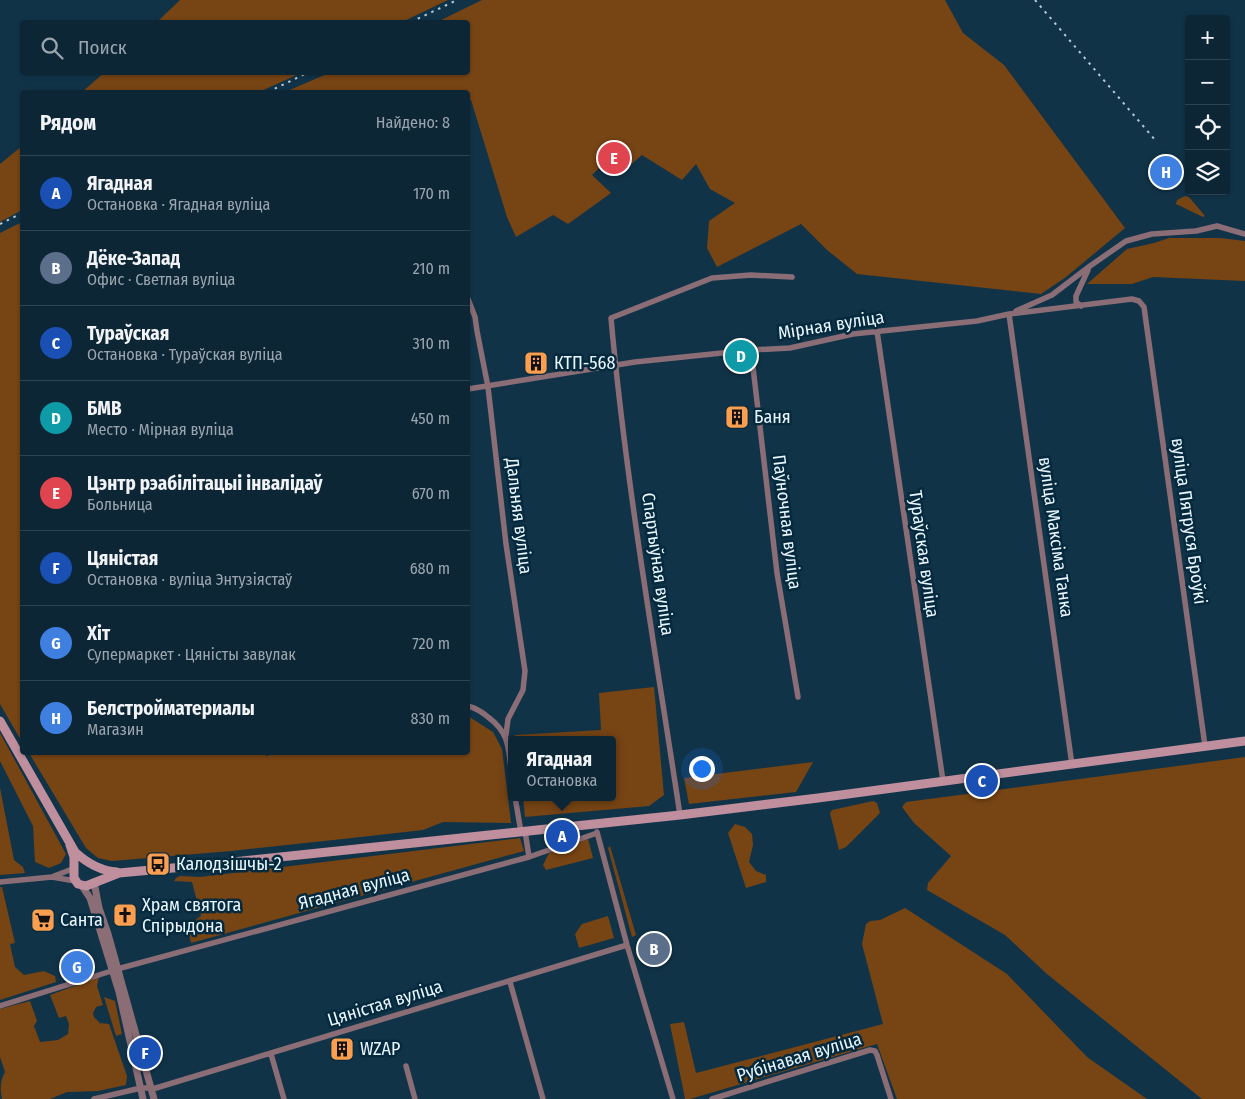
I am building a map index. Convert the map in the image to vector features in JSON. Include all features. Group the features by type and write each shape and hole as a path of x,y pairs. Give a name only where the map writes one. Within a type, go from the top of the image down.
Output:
{"main road":[{"path":"0,721 70,845 81,858 90,864 104,870 119,873"},
{"path":"70,845 74,857 75,868 73,875 79,883 91,885 94,882 119,873 595,824 1072,765 1245,741"},
{"path":"75,868 84,863 90,864 96,870 97,877 94,882"}],"street":[{"path":"1009,314 1052,295 1118,246 1142,236 1196,231 1217,226 1245,234"},
{"path":"1081,306 1076,302 1076,296 1090,266"},
{"name":"Спартыўная вуліца","path":"680,814 646,590 615,366 611,318 712,278 744,275 792,278"},
{"name":"Мірная вуліца","path":"470,389 635,362 751,350 790,348 842,336 877,331 977,321 1009,314 1132,299 1140,301"},
{"name":"вуліца Пятруся Броўкі","path":"1140,301 1144,307 1205,746"},
{"name":"Дальняя вуліца","path":"470,304 475,317 488,386 506,544 525,671 523,690 508,719 506,735"},
{"name":"вуліца Максіма Танка","path":"1009,314 1072,765"},
{"name":"Тураўская вуліца","path":"877,331 943,781"},
{"name":"Паўночная вуліца","path":"751,350 777,574 798,697"},
{"path":"470,707 484,713 499,725 506,735 508,749"},
{"path":"517,801 529,857"},
{"path":"595,824 627,945 673,1099"},
{"name":"Ягадная вуліца","path":"0,1006 116,970 529,857 598,834"},
{"path":"0,882 52,876 75,868"},
{"path":"52,876 79,883 90,898 105,934 154,1099"},
{"path":"105,934 98,886 107,877"},
{"path":"94,882 99,908 104,918"},
{"name":"Цяністая вуліца","path":"151,1089 510,982 627,945"},
{"path":"116,970 143,1099"},
{"path":"510,982 543,1099"},
{"name":"Рубінавая вуліца","path":"712,1099 870,1050 875,1051 877,1055 890,1099"},
{"path":"271,1054 284,1099"},
{"path":"406,1066 415,1099"},
{"path":"94,1099 141,1088 151,1089"}],"shaded area":[{"path":"180,0 448,0 406,20 159,20"},
{"path":"482,0 945,0 963,33 1004,65 1125,228 1066,277 1041,294 857,274 827,250 801,224 717,267 707,248 709,221 735,203 710,189 696,164 682,180 642,155 622,172 606,161 592,175 611,193 568,224 553,215 516,237 507,217 470,100 470,90 290,90 324,75 470,75 470,20 441,20"},
{"path":"102,75 297,75 263,90 84,90"},
{"path":"20,148 20,211 0,222 0,164"},
{"path":"1185,196 1189,197 1205,216 1203,217 1176,204 1177,200"},
{"path":"20,223 20,739 0,704 0,233"},
{"path":"1169,238 1220,238 1245,241 1245,281 1153,277 1132,284 1087,284 1127,249"},
{"path":"654,687 664,795 649,806 525,817 523,801 616,801 616,736 515,736 601,730 599,693"},
{"path":"470,718 493,732 502,749 511,823 443,822 423,830 231,851 112,861 98,858 86,848 30,755 470,755"},
{"path":"0,733 66,854 61,863 49,868 35,862 33,826 0,761"},
{"path":"1245,757 1245,1099 1202,1099 1047,974 1005,935 927,890 928,883 951,856 914,823 902,807 906,802"},
{"path":"813,762 796,792 689,804 684,778"},
{"path":"0,788 14,860 23,867 25,873 0,875"},
{"path":"873,801 877,803 880,813 846,847 839,850 830,813 832,810"},
{"path":"735,824 745,827 752,834 753,845 749,862 756,871 766,875 766,882 746,888 728,833"},
{"path":"520,838 524,851 191,943 187,926 201,916 192,882 174,881 180,876 200,877"},
{"path":"588,839 593,858 546,870 543,865 549,853"},
{"path":"610,846 636,935 632,937 608,848"},
{"path":"0,887 2,887 15,943 10,944 15,967 24,975 44,971 55,976 56,982 0,1000"},
{"path":"905,908 1007,974 1087,1057 1147,1099 897,1099 877,1044 685,1099 670,1024 684,1022 696,1073 883,1024 862,944 866,924 870,921 880,920"},
{"path":"608,916 614,938 579,948 575,934 582,924"},
{"path":"99,977 97,986 103,1005 96,1007 93,1013 94,1017 100,1023 98,1025 101,1023 109,1024 127,1076 126,1085 98,1091 67,1092 50,1099 2,1099 1,1085 5,1072 0,1057 0,1009 30,1001 37,1021 34,1026 40,1042 58,1040 68,1034 69,1024 66,1016 59,1018 50,995"},
{"path":"104,997 115,1001 122,1034 116,1036"}],"railway":[{"path":"415,20 457,0"},
{"path":"1035,0 1156,141"},
{"path":"272,90 303,75"},
{"path":"0,224 20,214"}],"place":[{"name":"Цэнтр рэабілітацыі інвалідаў","path":"614,158"},
{"name":"Белстройматериалы","path":"1166,172"},
{"name":"БМВ","path":"741,356"},
{"name":"КТП-568","path":"536,363"},
{"name":"Баня","path":"737,417"},
{"name":"Тураўская","path":"982,781"},
{"name":"Ягадная","path":"562,836"},
{"name":"Калодзішчы-2","path":"158,864"},
{"name":"Храм святога Спірыдона","path":"125,915"},
{"name":"Санта","path":"43,920"},
{"name":"Дёке-Запад","path":"654,949"},
{"name":"Хіт","path":"77,967"},
{"name":"WZAP","path":"342,1049"},
{"name":"Цяністая","path":"145,1053"}]}
